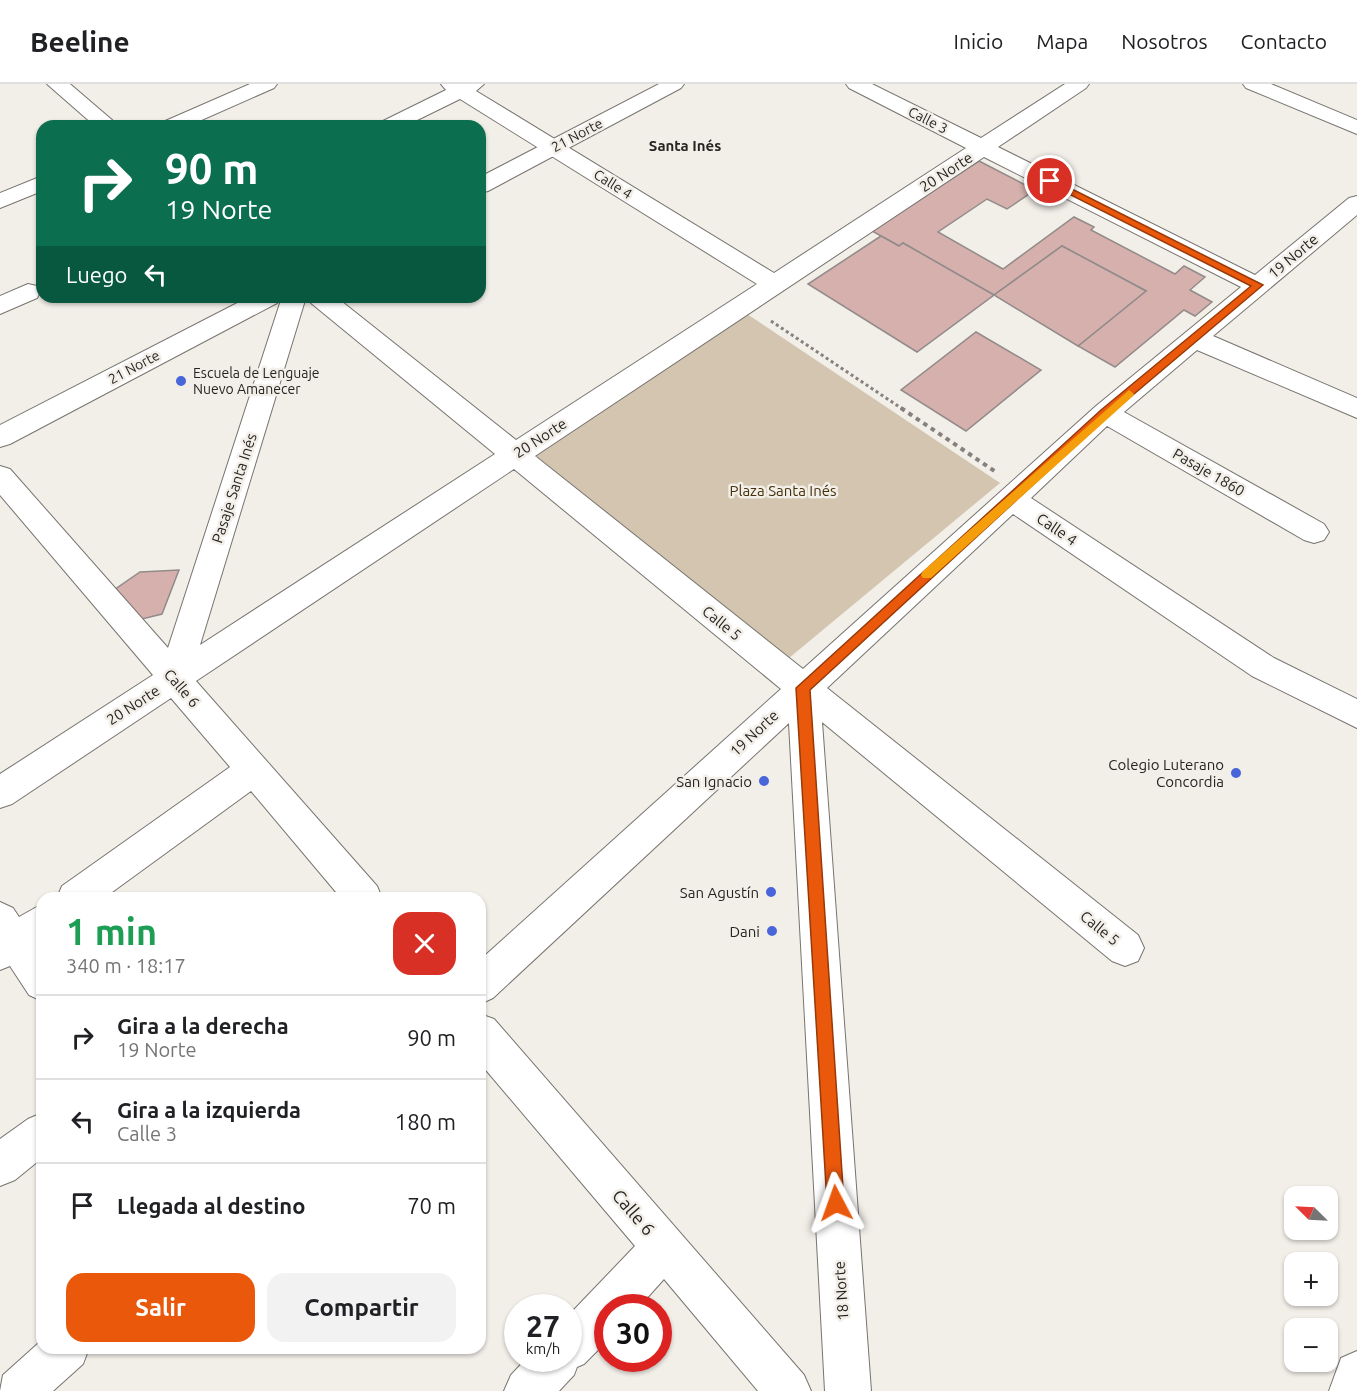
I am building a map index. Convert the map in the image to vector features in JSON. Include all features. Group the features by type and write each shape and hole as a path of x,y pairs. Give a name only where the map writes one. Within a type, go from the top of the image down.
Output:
{"street":[{"path":"57,84 101,120"},
{"path":"184,120 267,84"},
{"name":"21 Norte","path":"486,183 674,84"},
{"name":"Calle 3","path":"856,84 1258,285"},
{"path":"1253,84 1357,128"},
{"path":"399,120 462,86"},
{"name":"Calle 4","path":"462,86 553,147 774,284"},
{"name":"20 Norte","path":"0,793 983,147 1065,87"},
{"path":"0,201 36,186"},
{"name":"19 Norte","path":"486,979 1104,413 1196,339 1357,203"},
{"path":"0,306 28,292"},
{"name":"21 Norte","path":"0,437 257,303"},
{"name":"Pasaje Santa Inés","path":"174,678 292,303"},
{"name":"Calle 5","path":"327,303 1125,948"},
{"path":"1196,339 1357,409"},
{"name":"Pasaje 1860","path":"1104,413 1314,532"},
{"name":"Calle 6","path":"0,476 253,770 348,892"},
{"name":"Calle 4","path":"1010,498 1263,667 1357,714"},
{"name":"18 Norte","path":"803,688 848,1391"},
{"path":"83,892 253,770"},
{"path":"14,934 36,972"},
{"name":"Calle 6","path":"486,1040 788,1391"},
{"path":"0,1165 36,1138"},
{"path":"621,1294 664,1247"},
{"path":"582,1334 594,1322"},
{"path":"19,1391 60,1354"},
{"path":"527,1391 545,1372"},
{"path":"1352,1391 1357,1374"}],"path":[{"path":"745,304 1004,478 1010,498"}],"green space":[{"name":"Plaza Santa Inés","path":"747,314 1000,483 789,658 535,455"}],"building":[{"path":"979,161 1035,190 1007,209 987,199 938,232 1003,269 1074,217 1094,227 1091,230 1175,274 1184,266 1205,277 1190,290 1212,302 1195,316 1184,310 1115,367 1078,346 1146,291 1062,246 994,295 903,243 899,246 872,231"},
{"path":"881,236 899,246 903,243 994,295 917,352 808,284"},
{"path":"1062,246 1146,291 1078,346 994,295"},
{"path":"976,332 1041,370 966,431 901,390"},
{"path":"179,570 162,614 138,620 114,590 140,572"}],"slow traffic":[{"path":"927,575 1104,413 1129,394"}],"place":[{"name":"Escuela de Lenguaje Nuevo Amanecer","path":"181,381"},
{"name":"Colegio Luterano Concordia","path":"1236,773"},
{"name":"San Ignacio","path":"764,781"},
{"name":"San Agustín","path":"771,892"},
{"name":"Dani","path":"772,931"}],"district":[{"name":"Santa Inés","path":"685,145"}],"route":[{"path":"836,1203 803,688 1104,413 1196,339 1258,285 1050,181"}]}
